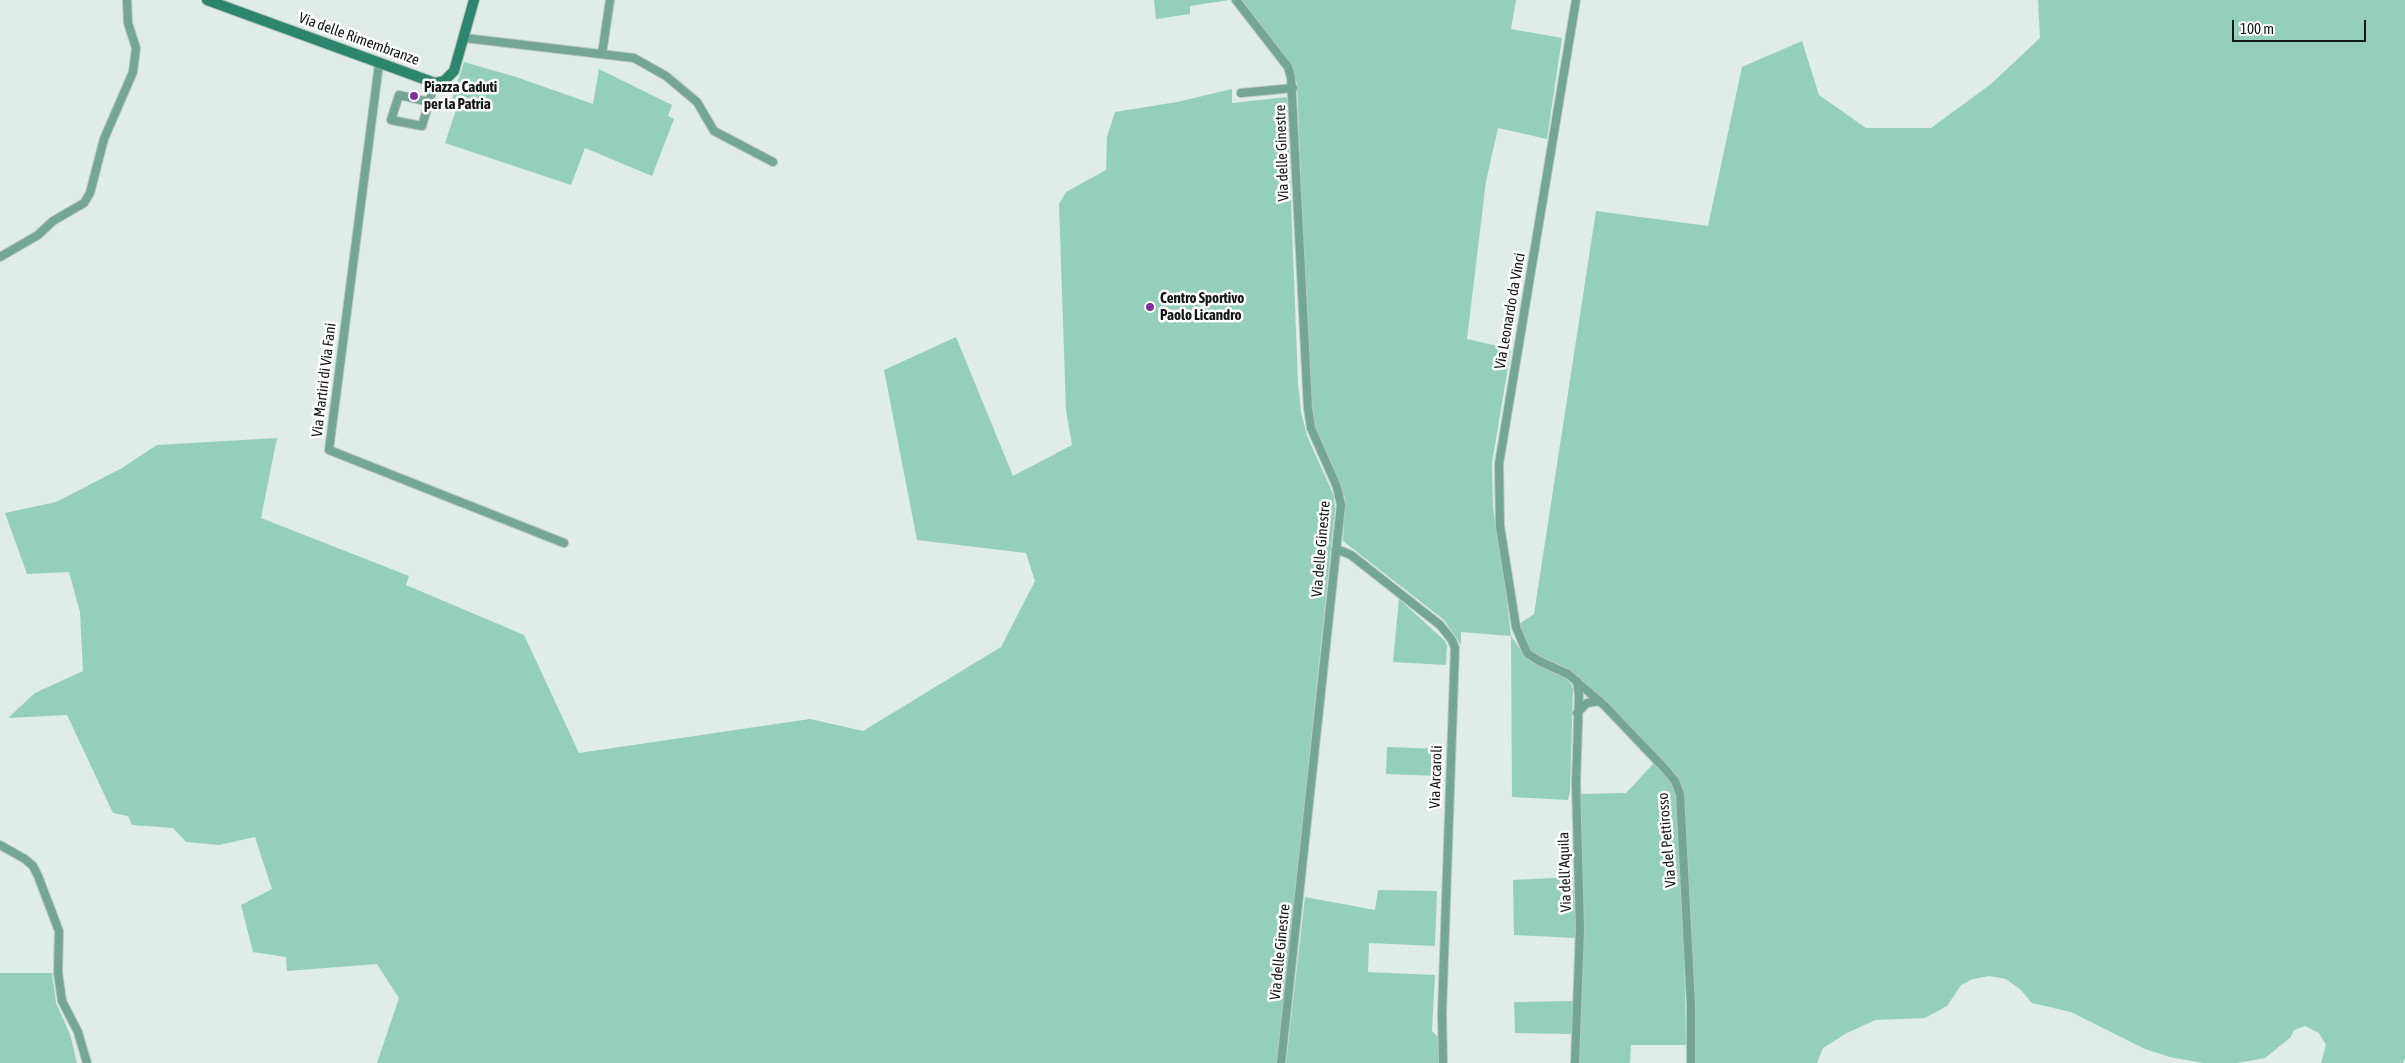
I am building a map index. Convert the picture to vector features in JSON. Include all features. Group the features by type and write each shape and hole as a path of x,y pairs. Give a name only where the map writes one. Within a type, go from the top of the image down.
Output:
{"main road":[{"name":"Via delle Rimembranze","path":"207,0 379,64 440,82"},
{"path":"440,82 454,71 474,0"}],"street":[{"path":"0,258 38,235 53,221 84,203 90,192 104,139 133,72 136,48 128,23 127,0"},
{"path":"602,54 610,0"},
{"name":"Via delle Ginestre","path":"1236,0 1288,67 1293,88 1306,389 1312,428 1340,496 1282,1063"},
{"name":"Via Leonardo da Vinci","path":"1516,628 1500,526 1499,464 1576,0"},
{"path":"464,38 634,58 666,76 697,102 714,131 773,162"},
{"name":"Via Martiri di Via Fani","path":"379,64 329,450 564,543"},
{"path":"429,102 398,95 391,120 422,126 429,102 440,82"},
{"path":"1241,93 1293,88"},
{"name":"Via Arcaroli","path":"1336,549 1351,555 1440,624 1452,640 1455,648 1442,1003 1443,1063"},
{"name":"Via del Pettirosso","path":"1516,628 1527,653 1538,662 1564,671 1577,681 1600,701 1675,781 1680,794 1691,1063"},
{"name":"Via dell'Aquila","path":"1575,1063 1580,929 1576,783 1579,695 1577,681"},
{"path":"1577,713 1587,703 1600,701"},
{"path":"0,845 33,866 38,876 58,932 58,973 62,1001 78,1032 86,1063"}],"green space":[{"path":"1154,0 1229,0 1190,6 1190,14 1156,19"},
{"path":"1240,0 1516,0 1511,29 1562,38 1547,139 1498,128 1486,181 1467,339 1511,349 1492,463 1493,508 1503,567 1511,636 1461,632 1461,645 1444,620 1343,541 1345,498 1315,427 1309,379 1297,84 1291,64"},
{"path":"2038,0 2405,0 2405,1058 2403,1063 2321,1063 2326,1045 2319,1033 2305,1026 2294,1030 2291,1037 2265,1058 2237,1063 2203,1063 2170,1057 2145,1049 2071,1012 2032,1003 2020,989 2006,979 1989,976 1973,979 1961,985 1947,1006 1925,1018 1875,1020 1845,1034 1823,1048 1817,1063 1695,1063 1678,780 1659,758 1583,681 1565,667 1534,654 1527,647 1519,624 1534,614 1596,211 1708,226 1742,67 1802,41 1819,95 1866,128 1931,128 1991,84 2040,38"},
{"path":"464,62 516,77 593,104 599,69 672,105 668,116 674,119 652,176 585,148 571,185 445,143 456,110 450,106"},
{"path":"1232,89 1232,103 1287,97 1298,383 1301,412 1307,436 1334,496 1335,510 1277,1063 377,1063 399,998 377,964 287,971 286,957 253,952 241,905 272,889 255,837 219,845 186,842 173,828 132,825 128,816 113,813 67,715 8,718 35,693 83,671 80,612 69,572 27,574 5,513 56,502 122,468 157,445 277,438 261,518 409,576 406,585 524,635 579,753 810,719 863,731 1001,647 1035,581 1026,553 917,540 884,370 956,337 1013,476 1072,445 1066,410 1059,204 1066,192 1106,170 1107,137 1115,112 1177,102"},
{"path":"1399,599 1444,640 1447,645 1446,665 1393,662"},
{"path":"1511,636 1526,658 1562,674 1571,684 1573,690 1570,791 1568,800 1512,797"},
{"path":"1387,747 1443,749 1442,776 1386,774"},
{"path":"1654,763 1669,779 1677,795 1684,941 1686,1045 1631,1045 1630,1063 1579,1063 1579,794 1626,793"},
{"path":"1573,877 1576,938 1514,935 1513,880"},
{"path":"1378,890 1437,891 1435,946 1369,943 1368,972 1435,975 1432,1031 1438,1037 1439,1063 1286,1063 1305,897 1375,910"},
{"path":"0,973 52,973 56,1003 70,1034 77,1063 0,1063"},
{"path":"1574,1001 1572,1034 1515,1033 1514,1002"}],"place":[{"name":"Piazza Caduti per la Patria","path":"414,96"},
{"name":"Centro Sportivo Paolo Licandro","path":"1150,307"}]}
